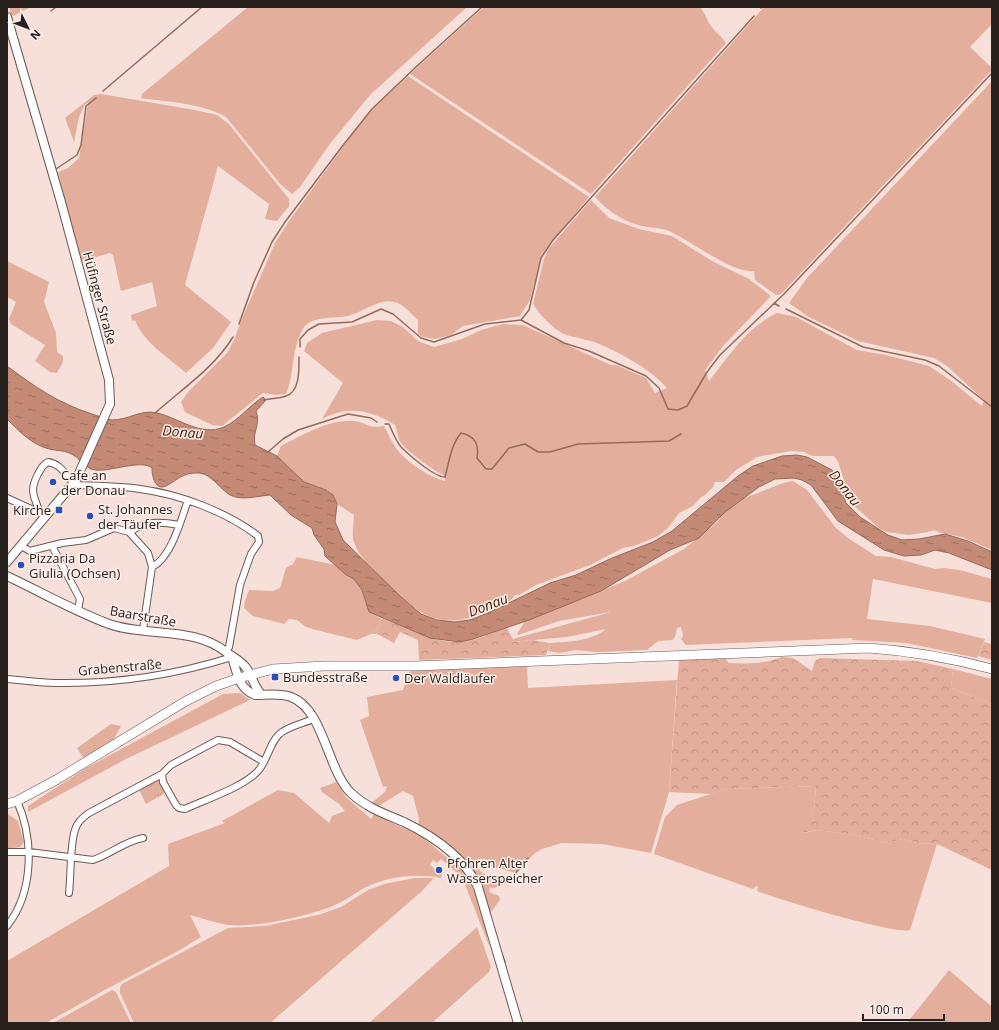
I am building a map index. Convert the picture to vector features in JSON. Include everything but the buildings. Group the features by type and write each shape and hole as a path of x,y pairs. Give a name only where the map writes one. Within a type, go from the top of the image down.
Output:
{"main road":[{"path":"7,811 140,731 189,705 240,681 273,669 301,667 434,665 869,648 908,651 954,659 992,669"},
{"path":"7,804 18,804"}],"street":[{"name":"Hüfinger Straße","path":"7,17 61,202 110,380 110,404 75,481 43,514 21,546 7,562"},
{"path":"43,514 32,491 33,484 43,465 48,462 60,466 69,479 75,481 78,485 139,489 188,500 234,520 258,536 260,542 251,554 240,585 229,647 226,651"},
{"path":"7,498 43,514"},
{"path":"152,567 159,564 175,537 188,500"},
{"path":"130,533 138,527 153,523 179,526"},
{"path":"21,546 30,551 86,540 114,528 124,529 130,533 148,552 152,567 143,630"},
{"path":"52,546 80,599 78,610"},
{"name":"Baarstraße","path":"7,576 110,624 182,635 212,644 226,651 243,664 256,689 262,695"},
{"name":"Baarstraße","path":"232,657 240,681"},
{"name":"Grabenstraße","path":"7,679 55,683 121,680 197,668 232,657"},
{"path":"240,681 249,692 262,695 291,697 306,710 313,719 325,742 338,776 349,792 362,803 421,831 450,852 471,873 478,887 518,1023"},
{"path":"162,774 163,782 176,805 179,808 185,809 243,782 258,771 281,732 313,719"},
{"path":"70,893 75,829 81,820 89,813 162,774 171,764 218,740 230,742 264,762"},
{"path":"7,926 23,899 29,852 18,804"},
{"path":"7,852 29,852 93,860 102,857 133,840 143,838"}],"green space":[{"path":"9,7 31,7 11,16"},
{"path":"248,7 467,7 370,95 329,145 300,187 292,194 280,184 226,117 217,112 196,106 141,98 142,94"},
{"path":"484,7 700,7 711,26 726,43 591,194 410,74"},
{"path":"764,7 992,7 992,24 970,47 991,67 992,70 781,294 776,295 755,280 754,271 745,271 724,262 668,231 639,225 625,220 606,208 595,197"},
{"path":"408,76 589,197 541,256 530,300 520,316 463,326 451,335 435,339 423,337 418,334 418,320 398,303 388,301 348,316 324,318 312,321 303,329 299,337 291,378 286,394 276,395 263,393 222,426 212,425 185,412 181,402 189,391 227,353 234,340 275,243 289,221 354,132 375,107"},
{"path":"992,81 992,550 962,537 941,533 934,530 909,535 887,532 880,529 852,504 838,462 834,456 812,456 804,452 791,451 757,457 736,470 724,482 715,482 713,487 705,495 701,497 693,506 679,513 668,528 658,536 634,546 623,548 590,565 536,585 519,595 515,595 510,601 498,607 470,618 441,620 428,616 406,601 362,557 353,539 354,515 337,504 333,495 327,490 304,482 277,456 281,446 307,433 326,425 345,421 354,421 371,426 384,426 394,445 412,464 445,481 444,475 428,466 401,443 395,425 386,420 359,411 341,412 322,419 343,383 304,351 307,343 322,333 377,320 391,321 403,327 418,341 434,347 462,339 481,330 503,324 523,325 611,365 616,365 646,378 655,393 667,388 644,368 616,352 597,343 570,336 554,328 540,314 533,304 544,259 549,248 591,200 609,218 639,229 672,236 712,261 749,279 771,296 724,345 705,370 709,381 731,352 756,326 777,313 796,317 857,350 886,355 929,366 950,380 982,406 984,400 947,366 934,358 858,341 807,316 789,303 807,278"},
{"path":"101,94 217,115 229,124 289,199 289,206 277,221 265,219 269,204 218,166 185,285 231,322 213,348 186,373 150,342 139,328 135,320 132,321 131,315 157,306 152,282 121,291 113,255 110,253 81,261 58,172 68,168 79,158 88,103 85,104 79,117 74,142 65,118 94,95"},
{"path":"7,261 49,282 44,302 56,333 57,352 63,356 63,362 57,373 50,372 35,361 45,345 11,324 9,319 16,302 7,297"},
{"path":"793,481 807,490 836,528 848,538 876,556 891,557 935,569 944,568 960,570 992,579 992,603 873,579 867,619 930,626 985,639 977,658 907,643 852,640 852,638 686,645 681,639 683,636 681,627 677,628 675,637 672,640 658,641 647,650 596,652 575,650 560,653 548,651 550,643 587,638 606,629 567,637 512,642 513,639 611,612 559,621 518,635 517,634 525,621 625,581 684,549 716,523 724,513 745,498 783,483"},
{"path":"297,557 335,565 354,579 364,593 369,612 380,618 379,627 371,634 357,640 306,627 297,620 289,619 284,624 253,616 244,608 249,590 273,591 280,588 286,568 293,564"},
{"path":"380,618 429,637 449,642 471,640 506,627 513,639 512,642 533,640 550,643 546,655 419,660 418,640 400,632 394,643 377,634 371,634 379,627"},
{"path":"984,642 992,644 992,660 978,656"},
{"path":"782,657 793,658 812,671 815,661 820,658 917,661 953,669 951,688 992,704 992,870 937,844 917,843 903,839 888,843 854,835 816,830 803,833 814,809 816,786 726,789 711,794 669,792 679,659 726,659 729,663 749,663 769,661"},
{"path":"527,665 528,688 677,680 669,792 651,853 602,844 562,843 542,849 534,854 515,873 502,869 495,858 487,861 486,859 480,859 473,863 480,871 488,876 507,880 509,876 514,880 494,888 490,887 489,892 499,896 500,900 490,913 505,962 501,960 473,873 418,827 419,819 413,796 403,791 377,807 370,804 385,792 387,786 383,787 360,720 369,716 367,697 403,690 408,674 412,669"},
{"path":"953,669 992,679 992,704 951,688"},
{"path":"240,693 250,700 126,759 28,812 28,806 86,768 223,694"},
{"path":"111,724 121,726 112,742 84,759 77,748"},
{"path":"158,780 165,793 146,804 139,790"},
{"path":"336,782 346,797 371,819 374,814 421,836 462,870 477,896 490,948 462,877 441,859 437,863 433,860 430,865 442,873 441,878 412,876 392,878 373,884 333,906 310,914 252,925 228,925 190,915 201,937 180,950 46,1023 7,1023 7,961 169,866 168,844 225,823 222,821 278,790 294,793 329,823 332,816 345,811 339,804 322,792 320,788"},
{"path":"816,786 814,809 804,833 816,830 854,835 888,843 903,839 917,843 937,844 910,930 882,927 810,908 757,891 758,887 756,886 753,889 654,854 665,817 677,805 726,789"},
{"path":"8,814 18,821 24,842 20,847 7,849"},
{"path":"490,858 495,858 502,869 494,868 487,861"},
{"path":"415,878 434,878 422,891 270,1023 134,1023 120,993 120,987 122,984 228,928 265,926 318,915 341,907 368,890 384,884"},
{"path":"477,927 491,967 489,972 432,1023 369,1023"},
{"path":"949,970 992,1007 992,1023 907,1023"},
{"path":"112,990 116,992 131,1023 53,1023"}],"water":[{"name":"Donau","path":"7,366 37,388 58,400 80,410 112,420 118,420 140,413 151,412 165,415 190,426 207,430 215,429 224,427 240,417 263,397 266,400 256,411 258,420 254,440 255,445 277,456 304,482 326,490 333,495 337,504 335,522 343,540 400,596 421,614 437,620 454,622 470,620 488,613 550,583 576,575 612,558 653,542 672,531 738,476 753,466 782,456 797,455 807,457 832,470 838,479 846,503 860,517 888,535 902,540 919,539 945,534 968,541 992,552 992,570 949,553 935,550 921,555 904,556 884,550 838,521 811,485 794,478 775,479 759,487 724,513 699,538 670,550 601,591 529,620 473,639 460,642 430,638 369,612 362,590 354,579 345,574 325,556 324,549 314,535 312,528 291,515 270,495 250,498 235,497 226,492 208,476 200,473 187,474 162,487 157,485 155,482 152,468 147,466 133,465 95,470 89,468 70,453 49,449 31,441 7,419"}],"waterway":[{"path":"51,11 56,7"},
{"path":"103,91 202,7"},
{"path":"239,324 254,282 272,242 285,222 344,144 372,109 482,7"},
{"path":"521,320 529,310 541,258 553,240 754,16"},
{"path":"300,347 300,339 308,330 319,324 352,322 381,309 393,314 421,338 434,342 485,324 521,320 564,343 589,351 646,376 659,388 668,409 678,410 687,406 707,372 720,355 784,294 992,73"},
{"path":"56,169 77,155 81,145 86,106 96,98"},
{"path":"774,303 779,306"},
{"path":"786,309 863,347 925,360 939,366 992,407"},
{"path":"155,413 217,359 233,337"},
{"path":"264,400 291,394 298,380 299,357"},
{"path":"268,452 283,439 298,430 348,414 371,418 377,422"},
{"path":"385,424 389,424 399,445 410,455 428,470 445,477 453,448 461,433 466,434 473,439 477,445 477,458 486,469 492,469 509,448 525,444 538,452 550,452 578,444 669,441 681,434"},
{"path":"515,874 528,858"},
{"path":"500,949 505,962"}],"place":[{"name":"Cafe an der Donau","path":"53,482"},
{"name":"Kirche","path":"59,510"},
{"name":"St. Johannes der Täufer","path":"90,516"},
{"name":"Pizzaria Da Giulia (Ochsen)","path":"21,565"},
{"name":"Bundesstraße","path":"275,677"},
{"name":"Der Waldläufer","path":"396,678"},
{"name":"Pfohren Alter Wasserspeicher","path":"439,870"}]}
